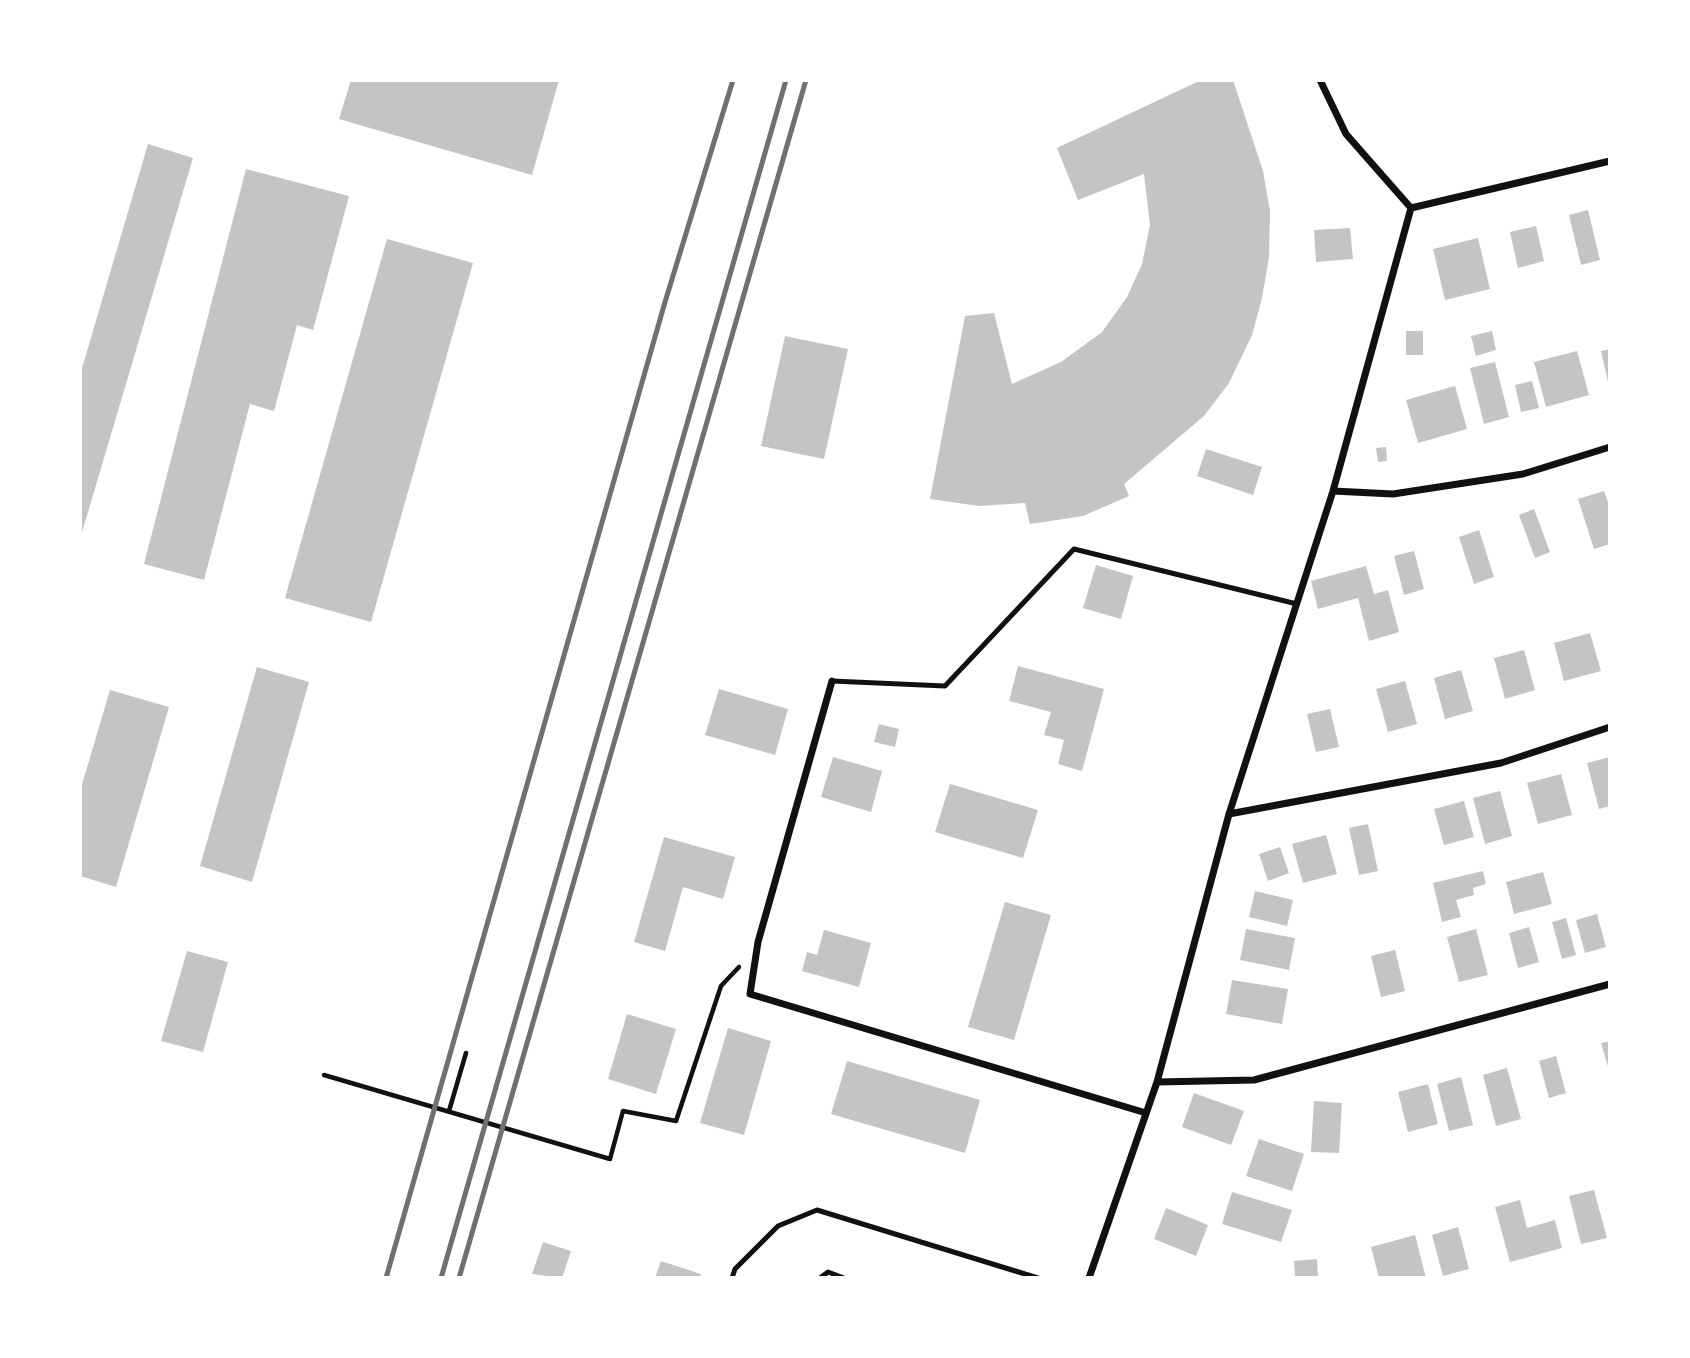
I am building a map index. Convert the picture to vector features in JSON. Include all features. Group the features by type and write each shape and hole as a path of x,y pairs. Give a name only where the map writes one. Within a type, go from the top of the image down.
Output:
{"street":[{"path":"1320,80 1346,134 1411,208"},
{"path":"1411,208 1609,161"},
{"path":"1089,1278 1157,1082 1229,814 1333,491 1411,208"},
{"path":"1333,491 1393,494 1510,476 1609,446"},
{"path":"832,681 758,942 750,994 1146,1113"},
{"path":"1229,814 1501,763 1609,727"},
{"path":"1157,1082 1254,1080 1609,984"}],"lane":[{"path":"832,681 945,686 1074,549 1297,604"},
{"path":"732,1278 735,1269 778,1226 817,1210 1038,1278"},
{"path":"820,1278 828,1272 844,1278"}],"path":[{"path":"324,1075 610,1158 624,1111 676,1121 721,986 758,942"},
{"path":"449,1111 466,1053"}],"building":[{"path":"351,80 559,80 532,175 339,119"},
{"path":"1201,80 1233,80 1263,171 1270,211 1269,257 1262,298 1252,335 1229,383 1204,416 1124,484 1129,496 1083,516 1030,524 1025,503 979,506 930,499 965,316 994,313 1012,384 1061,362 1102,332 1127,297 1142,264 1150,225 1144,174 1078,200 1057,148"},
{"path":"148,144 193,158 80,539 80,375"},
{"path":"246,169 349,196 313,330 297,325 274,411 250,404 204,580 144,564"},
{"path":"1588,210 1600,260 1581,265 1569,215"},
{"path":"1536,226 1544,261 1518,268 1510,232"},
{"path":"1350,228 1353,259 1316,262 1314,230"},
{"path":"1478,238 1490,289 1445,300 1433,249"},
{"path":"387,239 473,263 371,622 285,598"},
{"path":"1406,331 1423,331 1423,355 1406,355"},
{"path":"1492,331 1496,350 1476,356 1471,336"},
{"path":"785,336 848,349 824,459 761,446"},
{"path":"1610,349 1610,382 1608,382 1601,351"},
{"path":"1577,351 1589,395 1546,407 1534,362"},
{"path":"1495,362 1509,417 1484,424 1470,368"},
{"path":"1532,381 1539,408 1521,412 1515,385"},
{"path":"1455,386 1467,429 1418,443 1406,400"},
{"path":"1386,447 1387,461 1378,462 1376,448"},
{"path":"1206,449 1262,467 1253,495 1197,476"},
{"path":"1604,491 1610,508 1610,544 1594,549 1578,499"},
{"path":"1534,509 1550,552 1535,558 1519,515"},
{"path":"1479,530 1494,577 1474,584 1459,537"},
{"path":"1414,551 1424,589 1404,595 1394,556"},
{"path":"1096,565 1133,576 1121,619 1083,608"},
{"path":"1366,566 1374,594 1388,590 1399,632 1369,641 1358,598 1318,609 1311,581"},
{"path":"1590,633 1601,671 1564,681 1554,643"},
{"path":"1524,650 1535,690 1505,699 1494,658"},
{"path":"1018,666 1104,689 1082,771 1058,764 1064,740 1044,735 1051,712 1009,701"},
{"path":"257,667 309,682 252,882 200,866"},
{"path":"1461,670 1473,711 1445,719 1434,678"},
{"path":"1405,681 1417,724 1388,732 1376,689"},
{"path":"719,689 788,709 775,755 705,735"},
{"path":"110,690 169,707 116,887 80,876 80,791"},
{"path":"1330,709 1339,747 1316,752 1307,714"},
{"path":"879,724 899,729 895,747 874,742"},
{"path":"833,757 882,771 871,812 821,797"},
{"path":"1610,757 1610,806 1599,809 1587,763"},
{"path":"1561,774 1572,815 1538,824 1527,783"},
{"path":"950,784 1038,810 1023,858 935,832"},
{"path":"1500,791 1512,836 1485,844 1473,798"},
{"path":"1464,801 1474,837 1444,845 1434,809"},
{"path":"1368,824 1378,871 1359,875 1349,828"},
{"path":"1326,835 1337,874 1303,883 1292,844"},
{"path":"664,837 735,857 723,899 683,887 665,951 634,942"},
{"path":"1280,847 1289,873 1268,881 1259,854"},
{"path":"1483,871 1486,884 1473,888 1474,895 1456,900 1461,917 1442,922 1433,883"},
{"path":"1543,872 1552,904 1514,914 1506,882"},
{"path":"1255,891 1293,900 1287,926 1249,917"},
{"path":"1005,902 1051,915 1014,1040 968,1027"},
{"path":"1597,914 1606,947 1585,953 1576,920"},
{"path":"1566,918 1576,955 1562,959 1552,922"},
{"path":"1529,927 1539,962 1518,968 1509,933"},
{"path":"1246,929 1295,938 1289,970 1240,960"},
{"path":"1476,929 1488,975 1459,982 1447,937"},
{"path":"824,930 871,943 859,987 802,971 807,952 817,955"},
{"path":"1395,950 1405,991 1381,997 1371,956"},
{"path":"187,951 228,962 203,1052 161,1041"},
{"path":"1232,980 1288,989 1282,1024 1226,1014"},
{"path":"627,1014 676,1029 656,1094 608,1079"},
{"path":"728,1028 771,1041 744,1135 700,1123"},
{"path":"1610,1041 1610,1070 1609,1070 1601,1043"},
{"path":"1556,1056 1566,1093 1549,1098 1539,1061"},
{"path":"847,1061 980,1100 965,1153 831,1114"},
{"path":"1507,1068 1521,1119 1496,1126 1483,1075"},
{"path":"1461,1077 1473,1125 1449,1131 1437,1084"},
{"path":"1428,1084 1438,1124 1408,1132 1398,1092"},
{"path":"1194,1093 1244,1111 1231,1145 1182,1127"},
{"path":"1314,1101 1342,1103 1339,1153 1311,1152"},
{"path":"1259,1139 1304,1154 1292,1191 1246,1176"},
{"path":"1594,1190 1607,1238 1581,1244 1569,1196"},
{"path":"1232,1192 1292,1210 1281,1242 1222,1224"},
{"path":"1520,1200 1527,1228 1555,1220 1562,1248 1510,1262 1495,1207"},
{"path":"1166,1208 1208,1225 1196,1256 1154,1239"},
{"path":"1458,1227 1469,1269 1443,1276 1432,1235"},
{"path":"1415,1235 1426,1278 1379,1278 1371,1247"},
{"path":"543,1242 571,1251 562,1278 532,1274"},
{"path":"1317,1259 1318,1278 1295,1278 1294,1261"},
{"path":"661,1261 701,1274 700,1278 655,1278"}],"railway":[{"path":"386,1278 665,302 733,80"},
{"path":"441,1278 786,80"},
{"path":"459,1278 806,80"}]}
